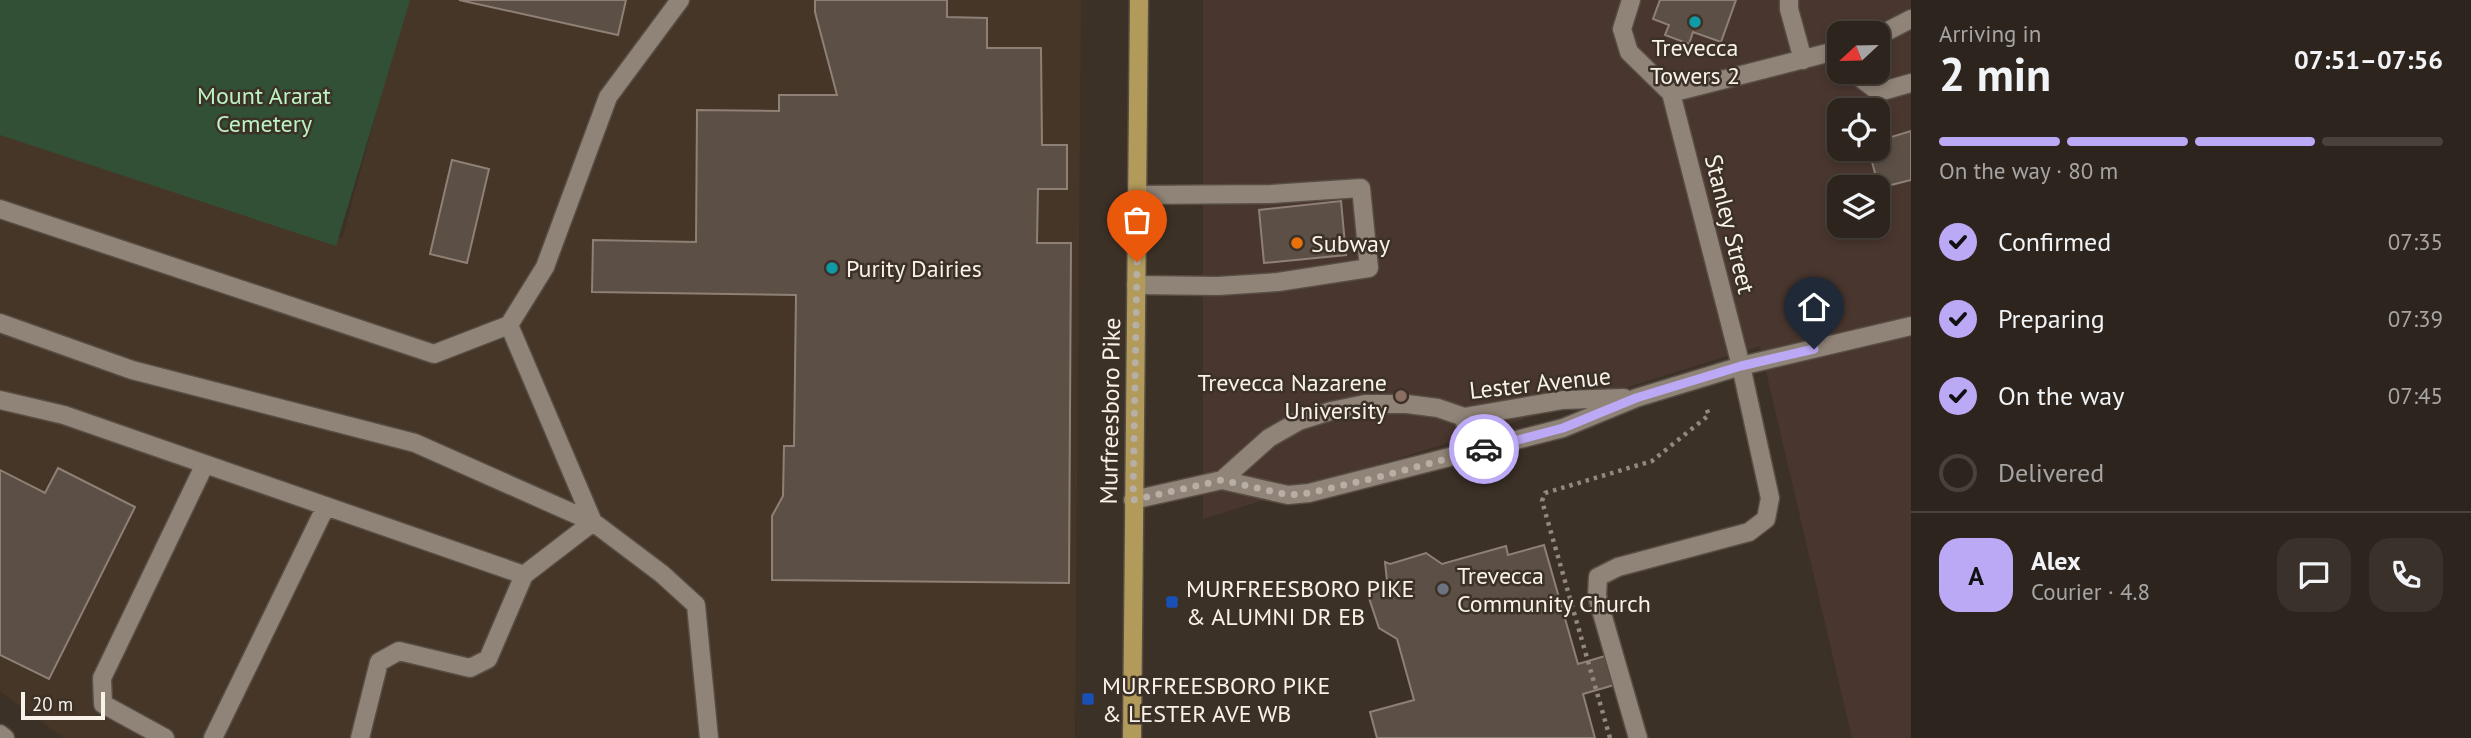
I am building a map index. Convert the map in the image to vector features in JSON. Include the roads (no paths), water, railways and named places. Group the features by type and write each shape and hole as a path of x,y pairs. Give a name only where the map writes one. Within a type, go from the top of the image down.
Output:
{"main road":[{"name":"Murfreesboro Pike","path":"1132,738 1139,0"}],"street":[{"path":"0,209 434,354 509,325 545,267 608,96 680,0"},
{"path":"1631,0 1622,29 1629,52 1671,93 1827,53"},
{"path":"1789,0 1803,60"},
{"path":"1890,30 1911,19"},
{"path":"1868,84 1878,92 1911,83"},
{"name":"Stanley Street","path":"1638,738 1597,596 1598,577 1618,568 1749,532 1766,519 1770,498 1741,366 1671,93"},
{"path":"1136,285 1218,286 1278,282 1369,268 1361,188 1272,194 1137,195"},
{"path":"0,323 132,370 415,443 593,522 662,573 696,605 709,738"},
{"path":"509,325 593,522"},
{"name":"Lester Avenue","path":"1133,500 1222,480 1288,495 1309,493 1563,428 1636,398 1741,366 1911,326"},
{"name":"Lester Avenue","path":"1222,480 1269,438 1299,422 1331,411 1365,404 1407,404 1438,408 1464,417 1563,400 1636,398"},
{"path":"0,400 64,415 524,575"},
{"path":"1464,417 1471,452"},
{"path":"165,738 103,704 102,678 205,464"},
{"path":"213,738 327,506"},
{"path":"360,738 379,662 399,651 470,668 488,659 524,575 593,522"},
{"path":"0,734 5,738"}],"place":[{"name":"Trevecca Towers 2","path":"1695,22"},
{"name":"Subway","path":"1297,243"},
{"name":"Purity Dairies","path":"832,268"},
{"name":"Trevecca Nazarene University","path":"1401,396"},
{"name":"Trevecca Community Church","path":"1443,589"},
{"name":"MURFREESBORO PIKE & ALUMNI DR EB","path":"1172,602"},
{"name":"MURFREESBORO PIKE & LESTER AVE WB","path":"1088,699"}],"park label":[{"name":"Mount Ararat Cemetery","path":"264,109"}]}
